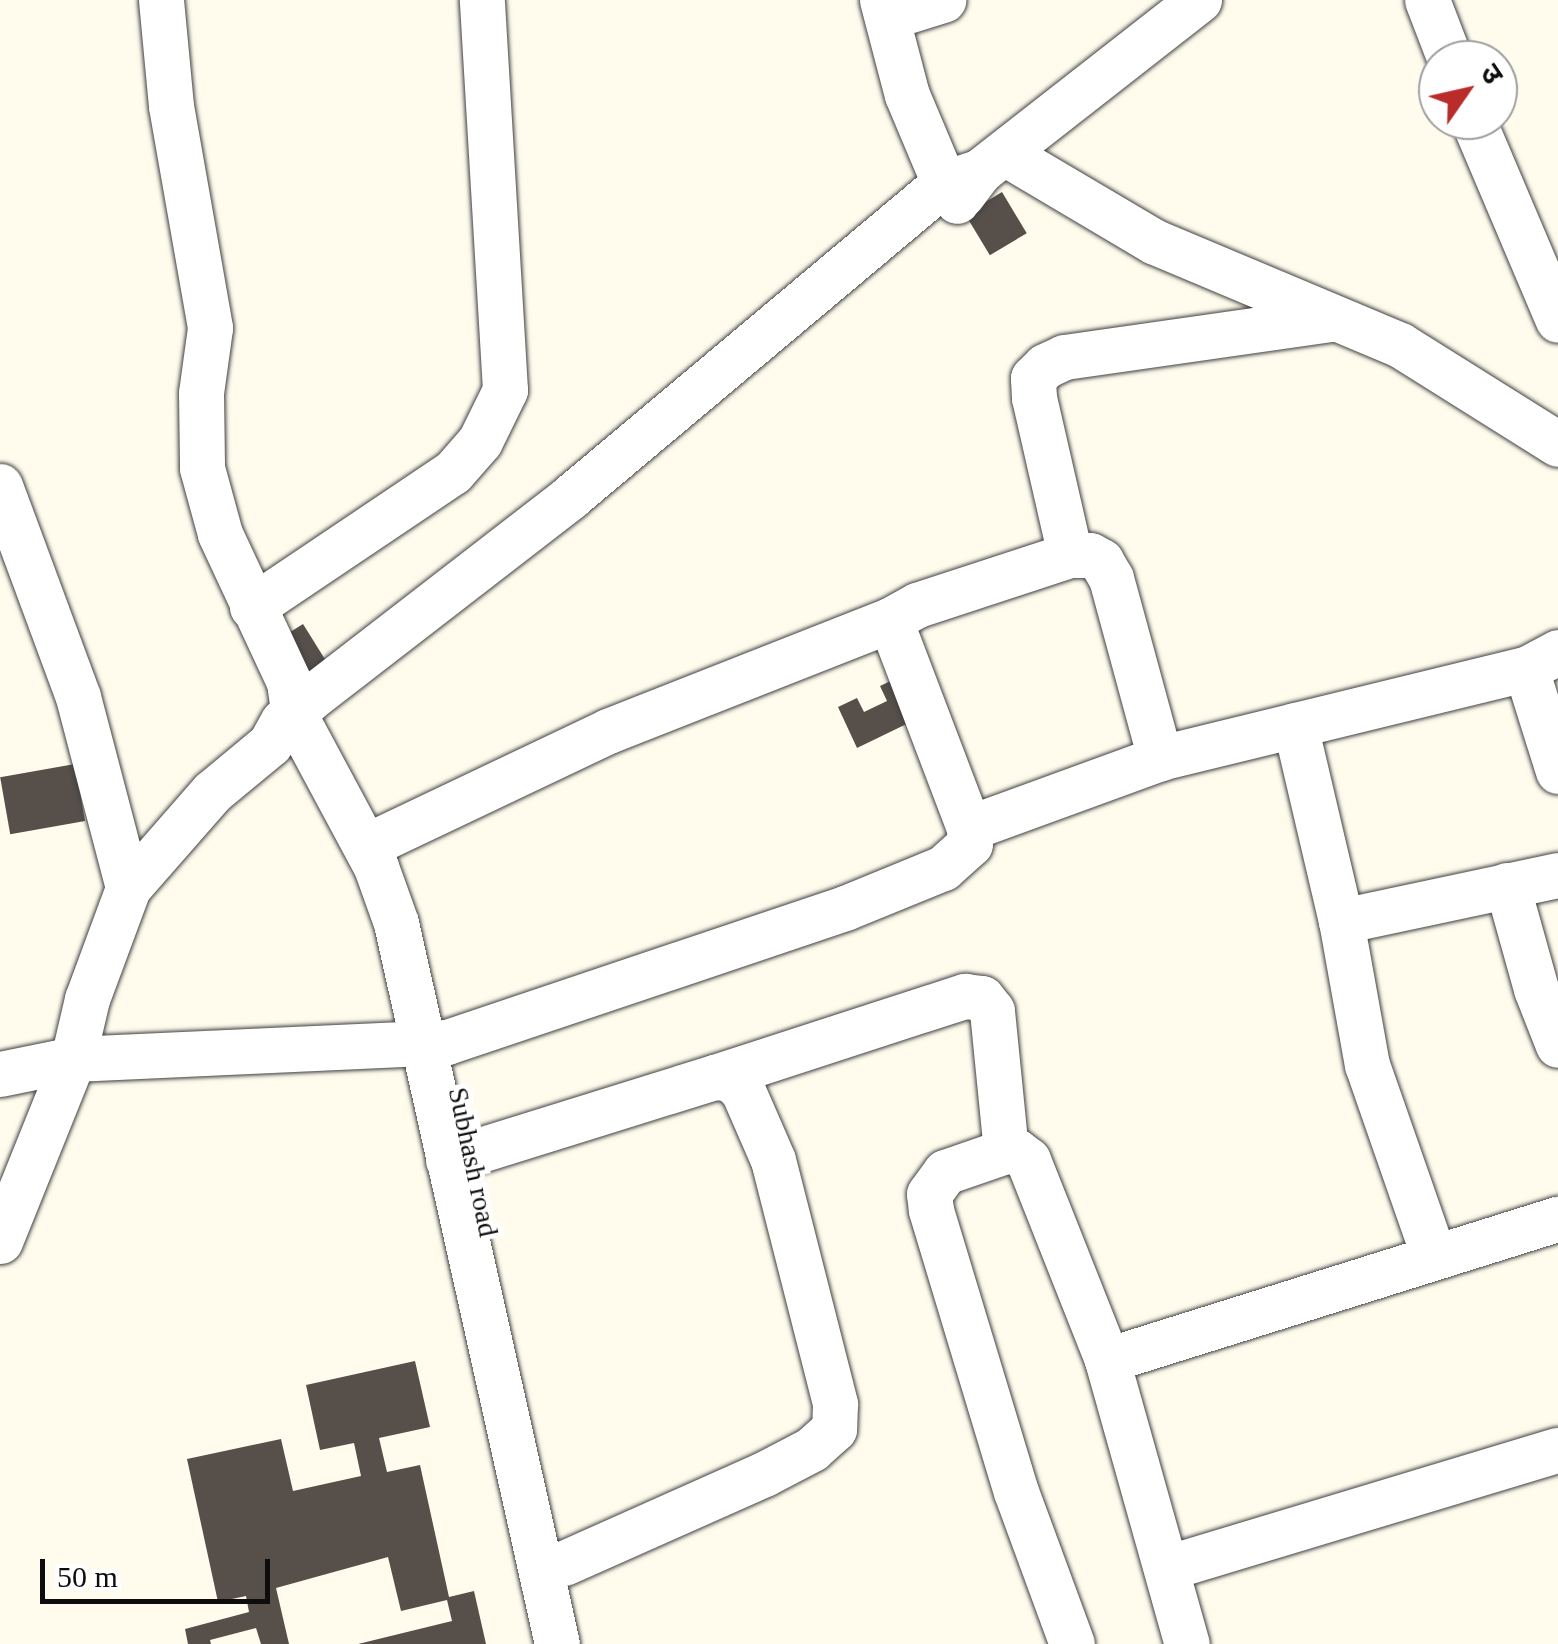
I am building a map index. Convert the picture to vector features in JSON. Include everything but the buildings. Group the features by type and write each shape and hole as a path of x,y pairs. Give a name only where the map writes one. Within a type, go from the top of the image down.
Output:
{"street":[{"name":"Subhash road","path":"161,0 171,106 210,328 201,394 202,468 220,534 298,715 377,841 434,1044 491,1290 584,1644"},
{"path":"252,606 454,472 480,441 505,390 482,0"},
{"path":"943,0 885,8 907,95 972,177 1140,235 1400,345 1558,444"},
{"path":"0,1241 73,1060 87,999 128,888 212,792 298,715 1199,0"},
{"path":"1427,0 1442,40"},
{"path":"1481,140 1558,320"},
{"path":"1070,555 1034,398 1033,378 1044,366 1064,356 1332,318"},
{"path":"0,486 78,697 128,888"},
{"path":"377,841 608,731 890,620 917,604 1070,555 1090,555 1101,562 1111,578 1160,758"},
{"path":"0,1073 73,1060 434,1044 845,908 943,868 970,844 968,828 890,620"},
{"path":"968,828 1160,758 1542,660 1558,771"},
{"path":"1295,725 1341,920 1367,1065 1434,1257"},
{"path":"1341,920 1558,875"},
{"path":"1507,885 1553,1017"},
{"path":"459,1158 964,996 982,998 992,1011 1006,1151"},
{"path":"564,1563 764,1474 812,1449 834,1429 835,1404 772,1160 743,1090 731,1079 716,1077"},
{"path":"1072,1644 1016,1492 932,1210 930,1194 944,1172 1006,1151 1022,1154 1034,1172 1107,1360 1187,1644"},
{"path":"1107,1360 1558,1220"},
{"name":"Subhash road","path":"491,1290 557,1644"},
{"path":"1166,1568 1558,1450"}]}
